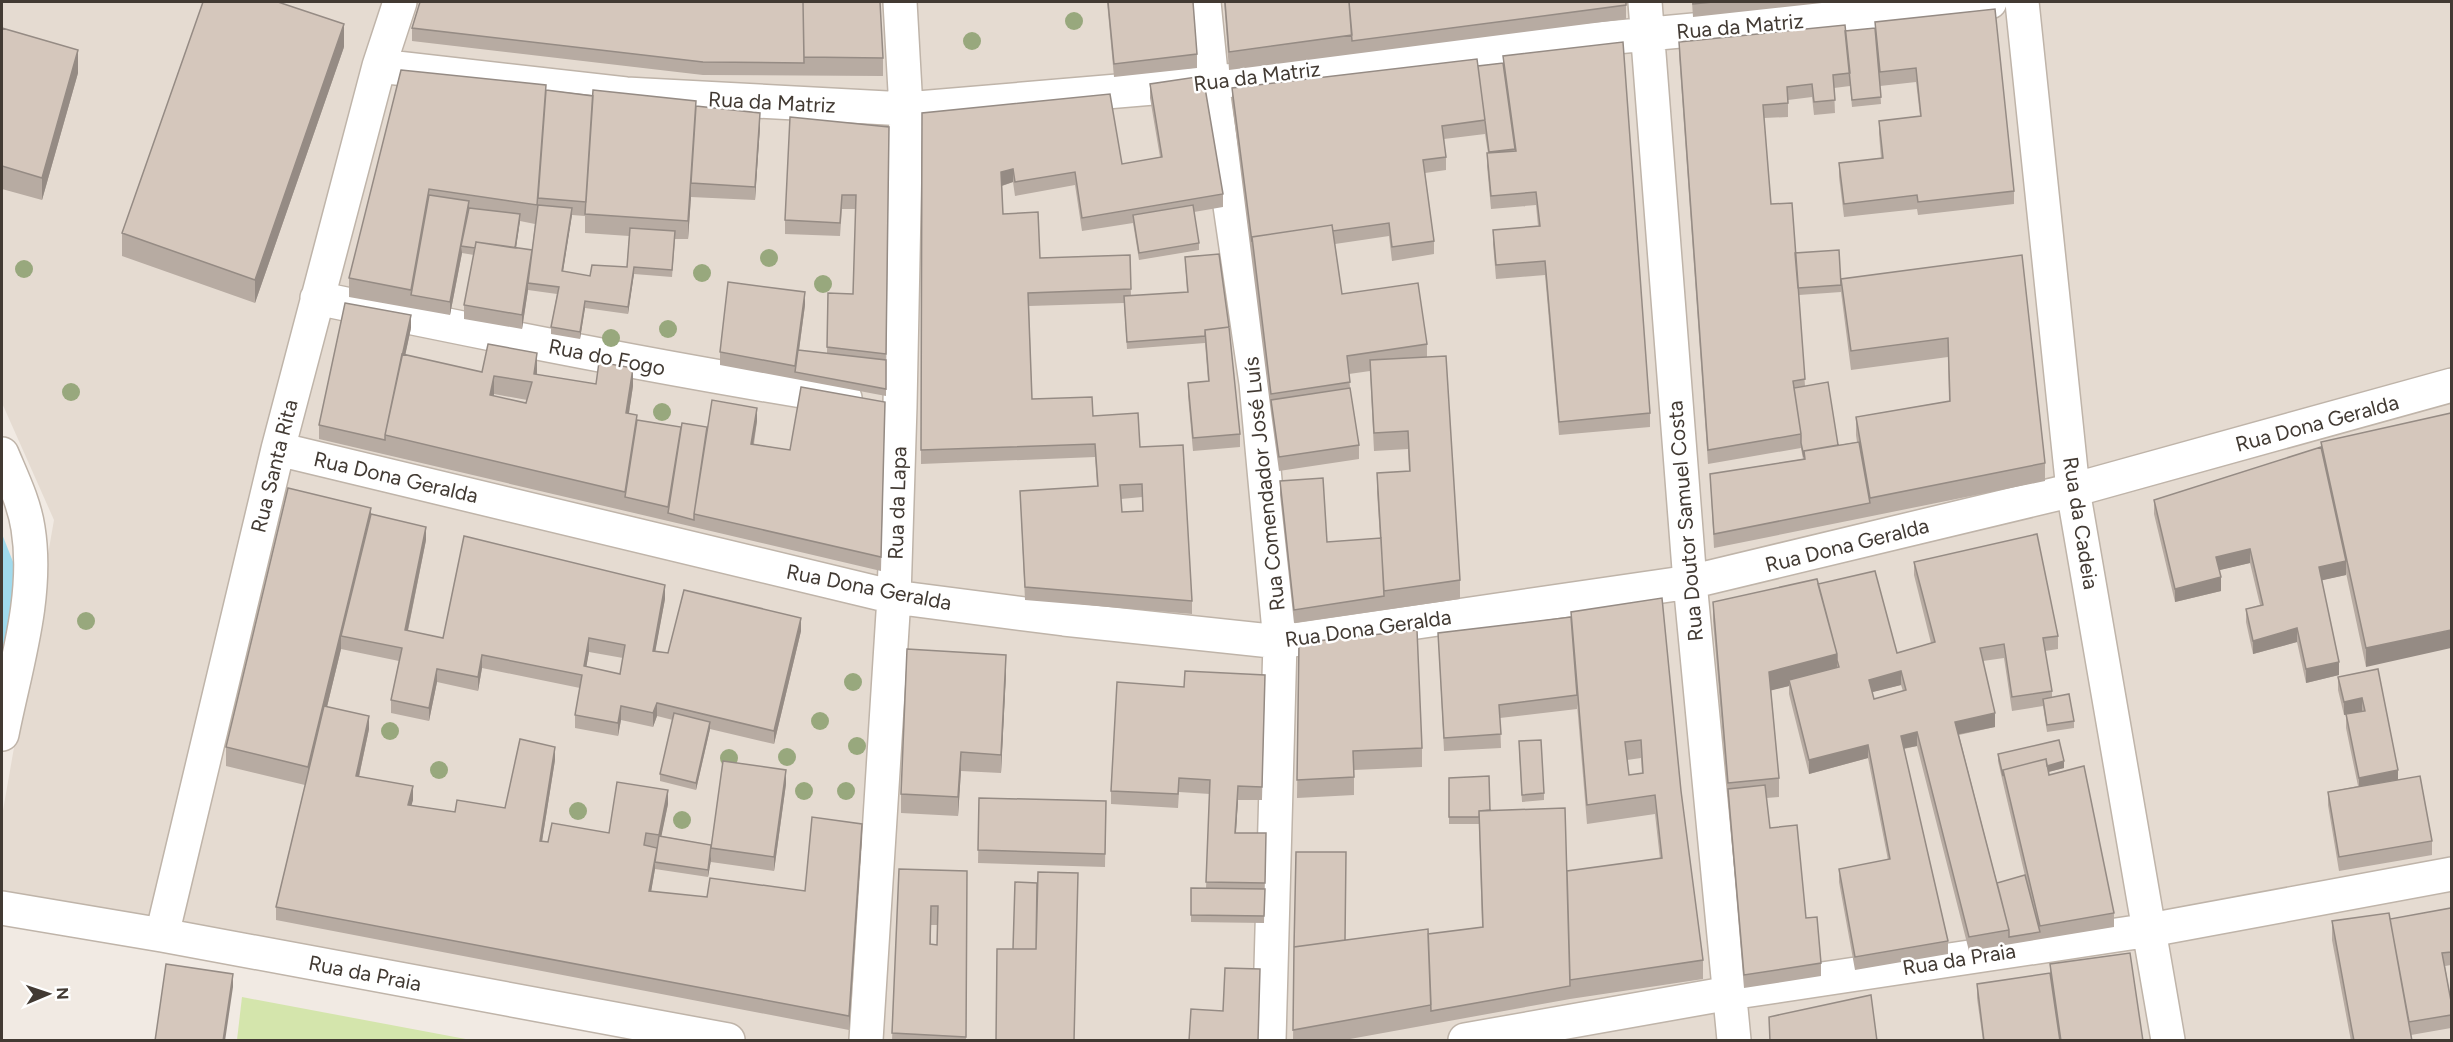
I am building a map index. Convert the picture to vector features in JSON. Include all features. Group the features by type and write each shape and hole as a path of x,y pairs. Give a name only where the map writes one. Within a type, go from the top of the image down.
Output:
{"street":[{"name":"Rua Santa Rita","path":"162,935 278,449 379,66 400,2"},
{"name":"Rua da Lapa","path":"866,1041 894,597 906,109 900,2"},
{"name":"Rua Comendador José Luís","path":"1204,2 1212,83 1256,383 1280,642 1269,1041"},
{"name":"Rua Doutor Samuel Costa","path":"1645,2 1690,582 1734,1041"},
{"name":"Rua da Matriz","path":"379,66 627,94 906,109 1212,83 1383,59 1990,2"},
{"name":"Rua da Cadeia","path":"2022,2 2073,490 2168,1041"},
{"name":"Rua do Fogo","path":"317,298 696,374 900,406"},
{"name":"Rua Dona Geralda","path":"278,449 894,597 1064,619 1280,642 1690,582 2073,490 2451,385"},
{"path":"2,454 19,494 28,527 31,559 27,605 2,734"},
{"name":"Rua da Praia","path":"1465,1041 1730,993 2150,930 2451,874"},
{"name":"Rua da Praia","path":"2,908 162,935 675,1036 728,1041"}],"shaded area":[{"path":"2,2 2451,2 2451,1040 690,1040 2,900 2,816 54,520 2,403"}],"green space":[{"path":"242,997 471,1040 237,1040"}],"water":[{"path":"2,534 19,577 2,682"}],"building":[{"path":"203,2 278,2 344,24 255,280 122,233"},
{"path":"420,2 803,2 804,63 703,62 412,28"},
{"path":"803,2 880,2 883,58 804,57"},
{"path":"1108,2 1193,2 1197,54 1114,64"},
{"path":"1225,2 1349,2 1352,35 1229,52"},
{"path":"1349,2 1626,2 1626,5 1352,41"},
{"path":"1995,9 2014,191 1918,202 1917,195 1844,204 1839,163 1883,158 1879,121 1921,116 1916,68 1880,72 1875,22"},
{"path":"1845,25 1850,73 1833,75 1835,100 1814,102 1812,84 1787,87 1788,103 1763,105 1771,204 1792,203 1805,379 1793,381 1801,434 1708,450 1679,42"},
{"path":"2,28 78,50 42,178 2,166"},
{"path":"1875,28 1881,97 1852,100 1845,31"},
{"path":"1623,42 1650,413 1559,422 1545,261 1496,265 1493,230 1540,226 1536,192 1491,196 1487,153 1516,151 1503,56"},
{"path":"1477,59 1485,120 1442,126 1446,157 1423,160 1434,241 1392,247 1389,223 1333,231 1332,225 1252,237 1252,242 1232,88"},
{"path":"1503,63 1515,149 1489,152 1478,66"},
{"path":"401,70 546,85 537,205 429,189 411,290 349,278"},
{"path":"1203,76 1223,194 1082,218 1075,172 1015,182 1013,169 1001,172 1003,214 1038,212 1040,258 1130,255 1131,289 1028,293 1032,399 1092,397 1093,416 1138,413 1140,447 1183,445 1192,601 1025,587 1020,491 1098,486 1095,444 921,450 922,113 1110,94 1122,164 1162,157 1150,84","holes":["1142,484 1143,511 1122,512 1120,485"]},
{"path":"546,90 593,96 586,202 538,198"},
{"path":"593,90 696,101 688,221 585,214"},
{"path":"696,106 760,113 755,187 691,183"},
{"path":"790,117 889,127 886,354 827,347 828,293 853,294 856,195 842,195 840,223 785,220"},
{"path":"429,195 469,201 450,302 411,295"},
{"path":"538,205 572,208 562,271 590,276 592,265 627,267 630,228 675,231 672,270 634,267 628,307 585,301 580,332 551,327 559,287 528,283"},
{"path":"1193,205 1199,243 1139,253 1133,215"},
{"path":"469,208 520,214 515,248 476,242 475,248 461,246"},
{"path":"1332,225 1342,294 1418,283 1427,344 1347,356 1350,382 1271,394 1252,237"},
{"path":"476,242 532,250 522,315 464,305"},
{"path":"1839,250 1841,285 1798,288 1795,253"},
{"path":"1219,254 1229,327 1205,330 1205,336 1127,342 1124,296 1188,292 1185,257"},
{"path":"2022,255 2045,463 1870,498 1856,417 1950,401 1948,338 1851,351 1841,279"},
{"path":"728,282 805,292 795,366 720,352"},
{"path":"345,303 411,315 385,440 319,425"},
{"path":"1229,327 1240,434 1193,438 1188,383 1209,381 1205,330"},
{"path":"488,344 537,353 534,374 596,384 599,362 633,368 626,413 637,415 625,492 385,435 402,354 482,372","holes":["494,376 532,382 526,403 490,395"]},
{"path":"798,350 886,360 886,389 795,372"},
{"path":"1446,356 1460,580 1384,591 1377,473 1410,471 1408,431 1374,433 1370,360"},
{"path":"1828,382 1838,445 1804,451 1804,457 1794,388"},
{"path":"801,387 885,402 881,557 694,514 712,400 757,408 751,444 790,450"},
{"path":"1350,388 1359,445 1279,457 1271,400"},
{"path":"2451,413 2451,630 2366,648 2321,442"},
{"path":"637,420 681,427 668,507 625,497"},
{"path":"682,423 707,427 694,520 668,513"},
{"path":"1859,442 1870,503 1714,534 1710,474 1805,459 1804,451"},
{"path":"2321,447 2346,561 2319,567 2339,662 2306,669 2297,628 2253,641 2246,609 2263,605 2250,549 2216,557 2221,577 2175,589 2154,500"},
{"path":"1323,478 1327,542 1381,538 1384,596 1294,610 1280,481"},
{"path":"288,488 371,508 308,767 226,747"},
{"path":"371,514 426,527 405,630 443,638 464,536 665,585 653,651 668,653 684,590 801,618 774,731 657,703 653,713 621,706 618,723 575,715 582,675 482,655 478,677 437,669 429,708 391,700 402,648 341,636","holes":["589,638 625,645 620,674 584,666"]},
{"path":"2037,534 2058,636 2043,638 2052,691 2012,697 2004,644 1980,648 1995,713 1955,722 2009,930 1969,937 1917,732 1901,736 1948,941 1855,957 1839,869 1890,859 1868,745 1809,760 1789,680 1839,667 1818,584 1875,571 1897,653 1935,642 1914,562","holes":["1901,671 1906,690 1874,699 1869,680"]},
{"path":"1817,579 1837,654 1769,672 1779,778 1728,783 1713,602"},
{"path":"1662,598 1681,791 1703,960 1570,980 1567,871 1662,858 1655,795 1587,805 1571,612","holes":["1641,740 1643,773 1629,775 1625,742"]},
{"path":"1571,617 1577,695 1499,705 1501,734 1444,738 1438,633"},
{"path":"1417,630 1422,748 1353,751 1354,777 1297,780 1299,643"},
{"path":"907,649 1006,655 1001,755 961,752 958,797 901,794"},
{"path":"2378,669 2398,770 2359,778 2346,714 2365,711 2362,698 2344,702 2338,677"},
{"path":"1185,671 1265,675 1262,787 1238,786 1235,833 1266,833 1265,883 1206,882 1210,780 1179,778 1178,794 1111,791 1117,682 1184,687"},
{"path":"2069,694 2074,721 2047,725 2043,699"},
{"path":"324,706 369,716 356,776 413,786 408,805 455,812 457,800 505,808 520,739 555,747 540,841 548,842 552,823 609,833 617,782 668,790 659,835 646,833 644,845 657,848 649,891 707,897 710,878 805,891 812,817 862,824 849,1016 276,907"},
{"path":"674,713 710,722 696,783 660,774"},
{"path":"1541,740 1544,793 1522,795 1519,741"},
{"path":"2059,740 2064,761 2047,766 2046,759 2003,770 2003,776 1998,754"},
{"path":"2046,759 2049,775 2084,766 2114,913 2040,926 2003,770"},
{"path":"723,761 786,770 774,857 711,848"},
{"path":"1489,776 1490,810 1479,811 1479,817 1449,817 1449,778"},
{"path":"2420,776 2432,841 2339,857 2328,792"},
{"path":"1765,785 1770,828 1797,825 1806,918 1817,917 1821,963 1744,975 1728,789"},
{"path":"979,798 1106,801 1105,854 978,850"},
{"path":"1565,808 1570,986 1431,1011 1428,934 1483,927 1479,811"},
{"path":"659,836 711,845 708,870 655,862"},
{"path":"1296,852 1346,852 1345,940 1294,947"},
{"path":"899,869 967,871 966,1037 892,1033","holes":["931,906 938,906 937,945 930,944"]},
{"path":"1038,872 1078,873 1074,1041 996,1041 997,949 1036,949"},
{"path":"2025,875 2040,932 2009,937 1997,883"},
{"path":"1015,882 1037,883 1036,949 1013,949"},
{"path":"1191,888 1265,889 1264,916 1191,915"},
{"path":"2451,908 2451,952 2442,953 2451,1001 2451,1015 2409,1022 2390,919"},
{"path":"2389,913 2412,1041 2354,1041 2332,921"},
{"path":"1428,929 1431,1005 1293,1030 1294,947"},
{"path":"2130,953 2143,1041 2061,1041 2050,964"},
{"path":"166,964 233,974 223,1041 155,1041"},
{"path":"1225,968 1260,969 1258,1041 1189,1041 1191,1009 1223,1011"},
{"path":"2050,973 2060,1041 1984,1041 1977,984"},
{"path":"1871,995 1877,1041 1770,1041 1769,1017"}]}
